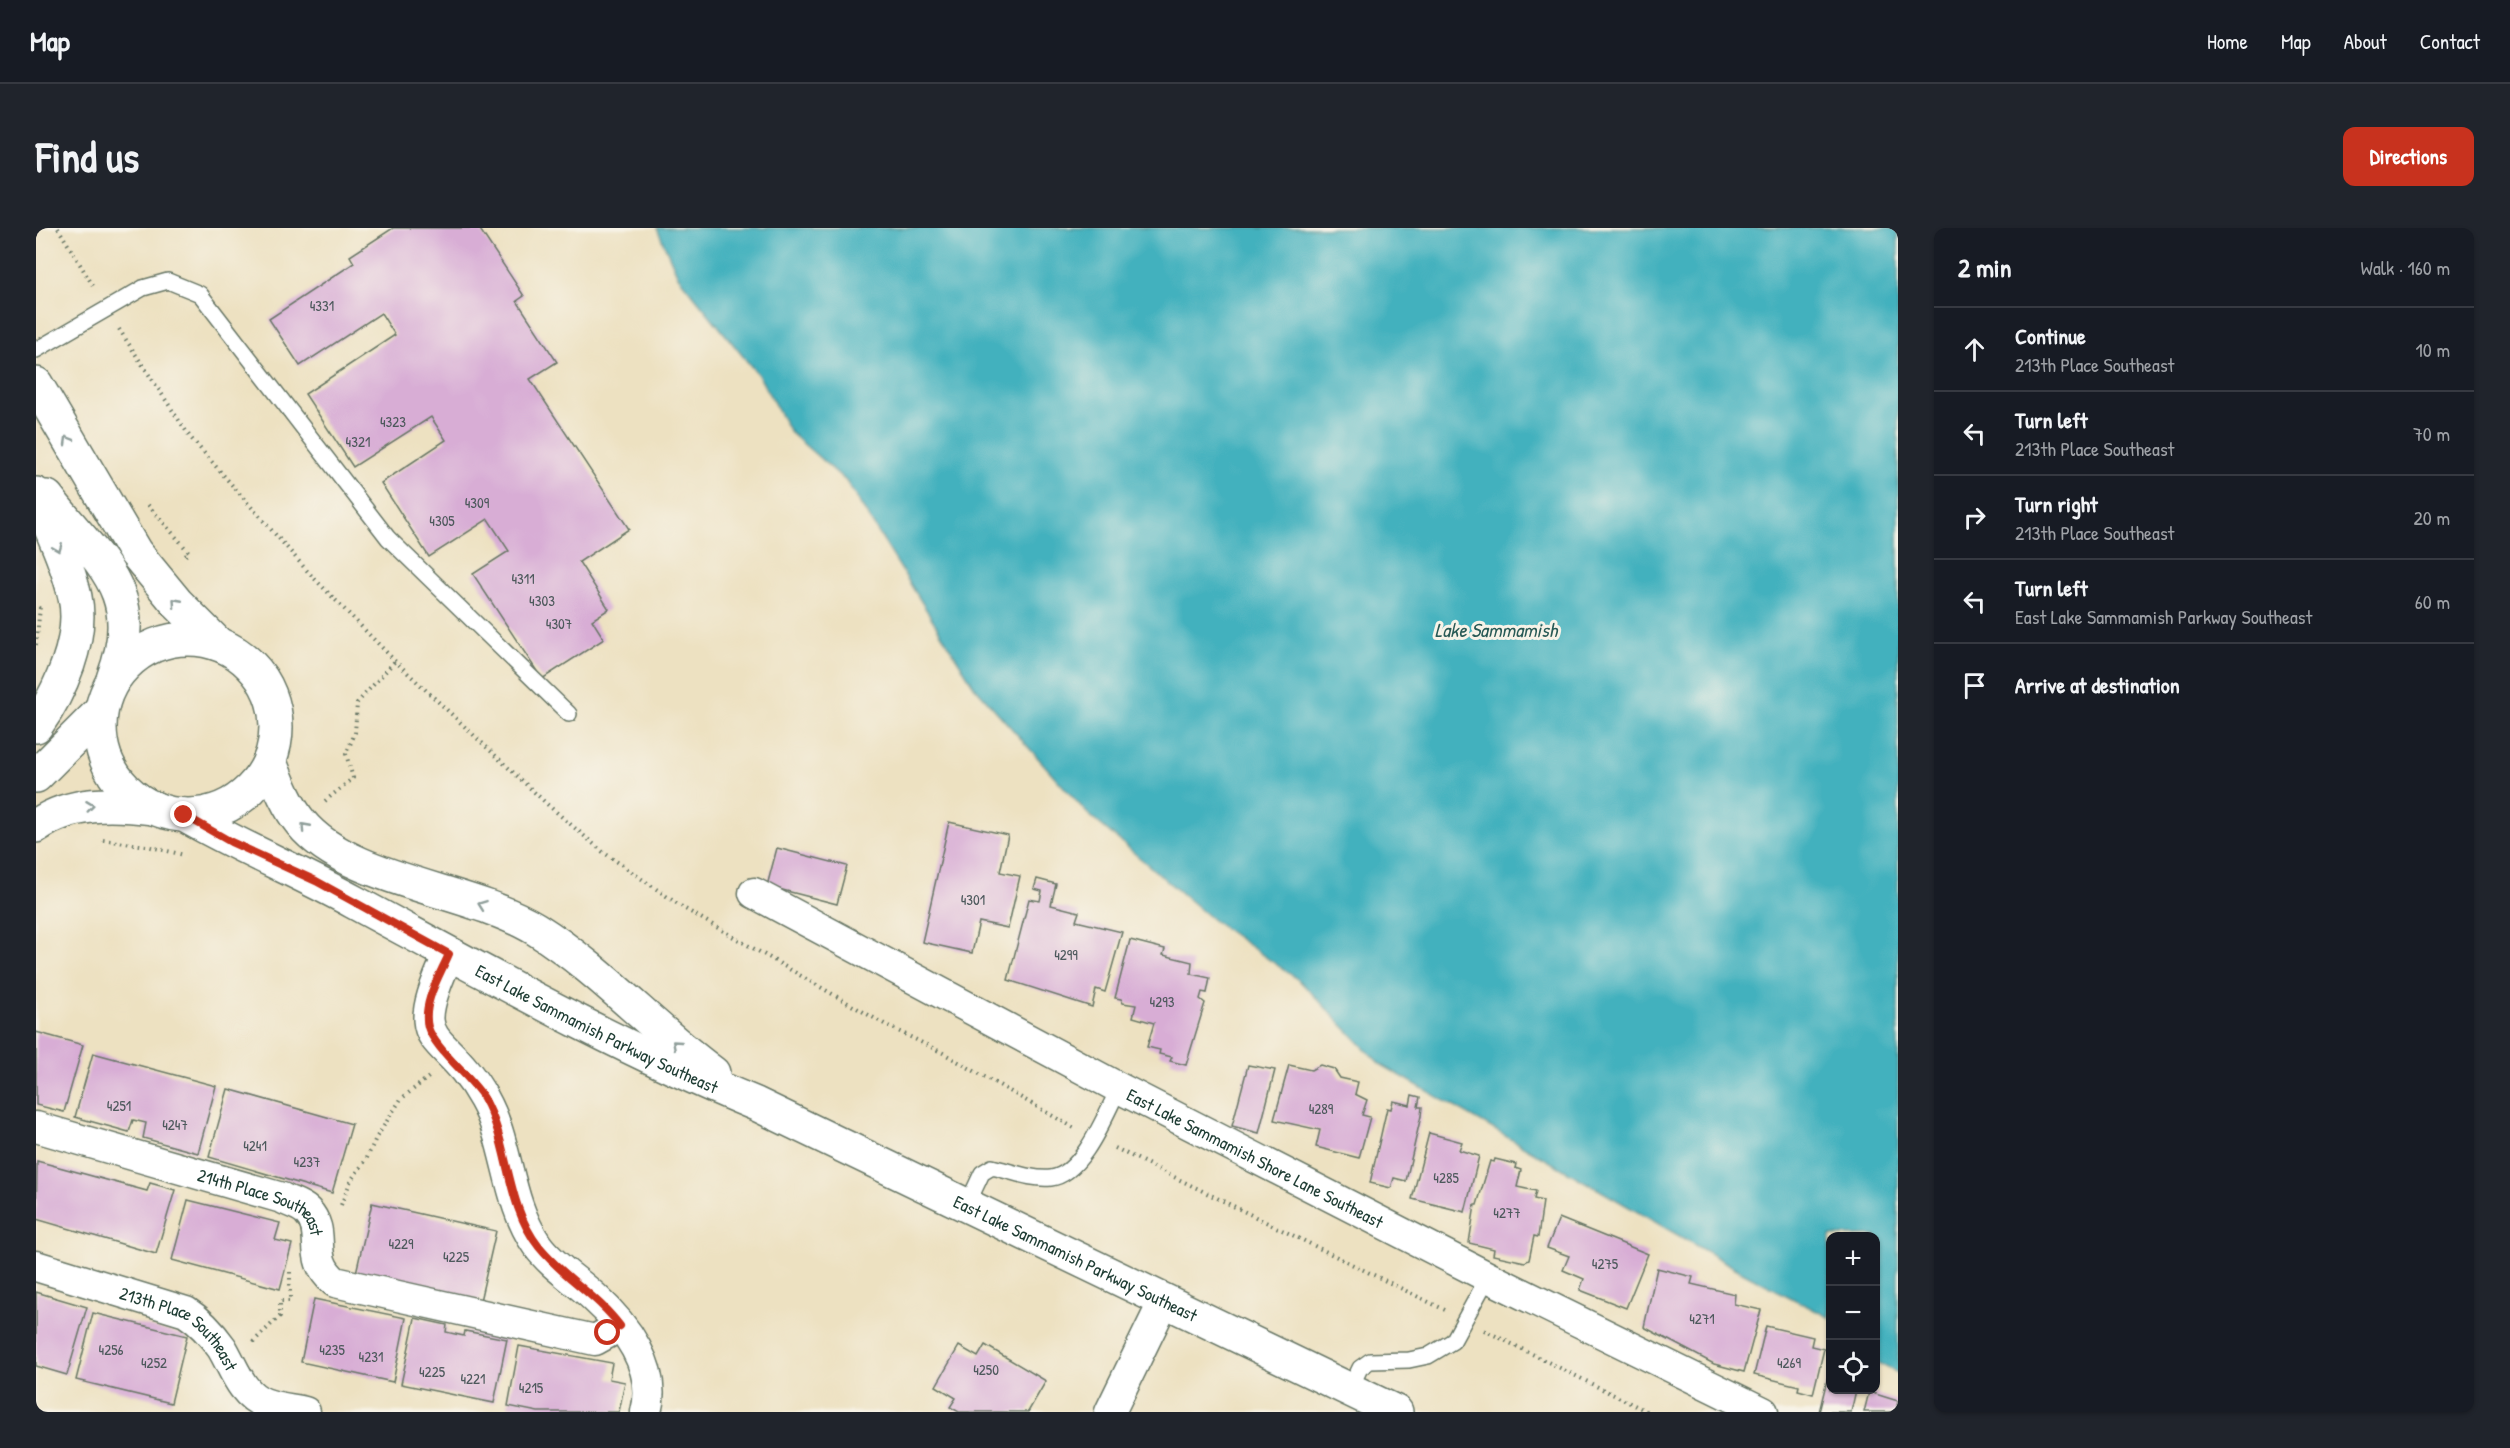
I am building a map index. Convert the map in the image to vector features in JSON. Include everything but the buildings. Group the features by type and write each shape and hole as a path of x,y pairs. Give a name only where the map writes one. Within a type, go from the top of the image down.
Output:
{"main road":[{"path":"36,384 135,552 177,603 217,643 243,657 262,678 274,705 276,734 270,762 255,785 235,802 210,812 169,812 104,804 54,814 36,826"},
{"path":"36,480 112,576 122,604 125,627 121,659 106,696 100,735 105,758 117,779 133,796 169,812"},
{"path":"36,494 65,566 75,599 75,626 70,656 57,691 36,726"},
{"path":"36,776 106,696 127,663 154,646 169,640 193,639 217,643"},
{"name":"East Lake Sammamish Parkway Southeast","path":"270,762 299,822 312,836 337,853 398,877 484,906 535,929 581,961 678,1046 756,1104"},
{"name":"East Lake Sammamish Parkway Southeast","path":"169,812 316,881 449,954 680,1073 756,1104 1396,1412"}],"street":[{"name":"East Lake Sammamish Shore Lane Southeast","path":"754,893 1119,1088 1488,1277 1763,1412"},
{"path":"449,954 432,993 427,1013 432,1037 485,1100 513,1192 537,1245 553,1263 595,1297 640,1354 647,1374 649,1390 646,1412"},
{"name":"214th Place Southeast","path":"36,1127 282,1198 306,1210 318,1228 317,1249 322,1271 335,1282 595,1340 620,1326"},
{"name":"213th Place Southeast","path":"36,1266 186,1312 199,1320 221,1347 242,1385 253,1397 264,1403 305,1412"},
{"path":"1110,1412 1164,1301"}],"lane":[{"path":"36,350 143,288 168,281 200,294 388,538 569,714"},
{"path":"967,1205 981,1173 992,1167 1037,1178 1053,1178 1069,1169 1081,1158 1119,1088"},
{"path":"1350,1389 1360,1368 1370,1361 1409,1360 1428,1356 1453,1341 1488,1277"}],"path":[{"path":"58,228 141,365 190,437 310,574 395,662 557,813 603,852 685,909 886,1025 943,1053 1092,1138 1648,1412"},
{"path":"317,807 354,778 346,754 355,733 357,704 395,662"},
{"path":"94,840 147,846 194,858"}],"water":[{"name":"Lake Sammamish","path":"657,228 1898,228 1898,1373 1880,1364 1880,1232 1826,1232 1826,1316 1744,1273 1380,1064 1300,981 1214,921 1087,813 974,686 846,481 790,432 759,376 678,276"}],"route":[{"path":"184,815 231,842 316,881 449,954 432,993 427,1013 432,1037 475,1085 485,1100 513,1192 537,1245 553,1263 609,1311 620,1326 608,1333"}]}
